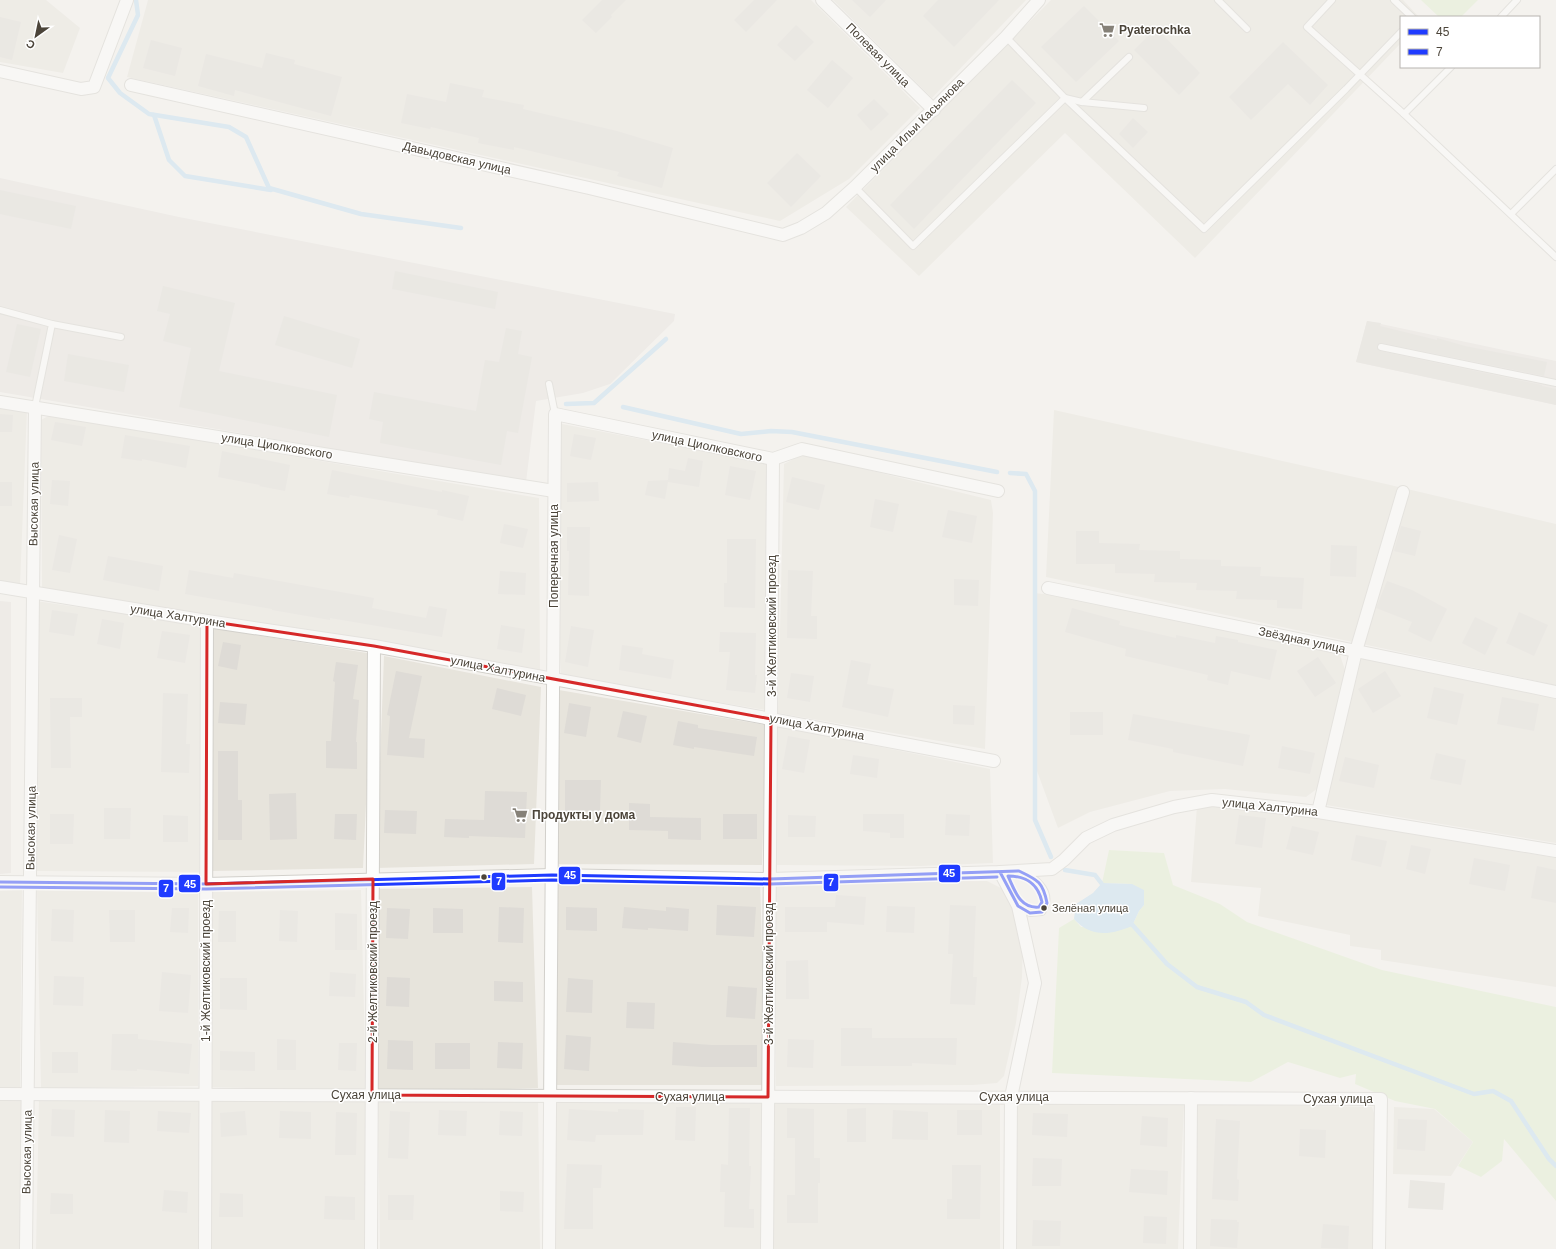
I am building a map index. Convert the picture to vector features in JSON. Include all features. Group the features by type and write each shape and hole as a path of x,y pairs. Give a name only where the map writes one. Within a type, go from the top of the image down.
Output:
{"street":[{"name":"Полевая улица","path":"822,0 934,110"},
{"name":"улица Ильи Касьянова","path":"783,234 801,228 826,213 855,187 1006,37 1039,0"},
{"path":"0,71 81,88 94,87 126,3"},
{"name":"Давыдовская улица","path":"131,86 581,186 783,234"},
{"name":"улица Циолковского","path":"0,402 554,491"},
{"name":"Высокая улица","path":"26,1249 34,407"},
{"name":"улица Циолковского","path":"555,414 773,459 802,449 998,491"},
{"name":"Поперечная улица","path":"549,1249 555,414"},
{"name":"3-й Желтиковский проезд","path":"767,1249 773,459"},
{"path":"1318,812 1356,651 1403,492"},
{"name":"улица Халтурина","path":"0,587 207,621 374,646 553,680 771,718 994,761"},
{"name":"Звёздная улица","path":"1048,588 1556,692"},
{"name":"1-й Желтиковский проезд","path":"205,1249 207,621"},
{"name":"2-й Желтиковский проезд","path":"371,1249 374,646"},
{"name":"улица Халтурина","path":"0,882 206,884 552,875 770,879 1052,869 1086,838 1113,825 1174,807 1212,800 1318,812 1556,851"},
{"path":"1000,872 1018,906 1035,983 1011,1098 1010,1249"},
{"name":"Сухая улица","path":"0,1094 1381,1099 1379,1249"},
{"path":"1190,1249 1191,1098"}],"lane":[{"path":"1218,0 1247,29"},
{"path":"1332,0 1307,28 1404,114 1556,257"},
{"path":"1394,0 1411,16"},
{"path":"1502,16 1518,0"},
{"path":"1006,37 1065,98 1204,229 1400,33"},
{"path":"1082,102 1129,57"},
{"path":"1404,114 1450,68"},
{"path":"1065,98 1082,102 1144,108"},
{"path":"855,187 913,246 1065,98"},
{"path":"1511,214 1556,169"},
{"path":"0,310 52,324 121,337"},
{"path":"34,407 52,324"},
{"path":"1381,347 1556,383"},
{"path":"549,384 555,414"},
{"path":"1018,871 1034,878 1044,889 1047,903 1042,912 1030,913 1018,906"}],"highlighted area":[{"path":"207,621 374,646 771,719 768,1097 372,1095 373,879 206,884"}],"shaded area":[{"path":"0,0 46,0 80,28 63,73 0,62"},
{"path":"148,0 811,0 920,108 849,179 780,221 127,77"},
{"path":"833,0 1026,0 932,98"},
{"path":"1051,0 1403,0 1418,16 1400,16 1400,44 1195,258 1065,133 919,276 846,207"},
{"path":"0,178 179,217 675,314 674,321 610,384 583,393 536,401 526,482 0,392"},
{"path":"1367,321 1556,361 1556,405 1356,362"},
{"path":"0,406 27,410 20,585 0,581"},
{"path":"1054,410 1386,484 1556,524 1556,685 1046,577"},
{"path":"50,415 539,498 540,673 374,640 42,589 41,420"},
{"path":"557,423 770,464 766,710 561,676 551,484"},
{"path":"803,454 991,500 993,513 985,749 778,713 784,464"},
{"path":"1033,593 1077,597 1339,652 1346,673 1318,788 1306,797 1225,789 1170,791 1090,812 1058,828 1037,771"},
{"path":"0,601 11,602 11,873 0,874"},
{"path":"36,601 201,625 199,872 36,871"},
{"path":"213,628 373,654 363,868 212,871"},
{"path":"384,656 541,687 534,864 376,868"},
{"path":"1361,658 1556,698 1556,843 1326,805"},
{"path":"553,689 766,725 762,865 551,864"},
{"path":"777,726 990,769 993,863 921,866 776,865"},
{"path":"1233,805 1556,858 1556,987 1381,960 1381,950 1350,946 1350,935 1258,916 1261,888 1191,882 1197,806"},
{"path":"760,881 766,1085 549,1085 550,884"},
{"path":"987,881 1003,889 1013,909 1023,941 1022,977 1016,1023 1004,1076 997,1083 973,1085 776,1086 776,882"},
{"path":"532,887 538,1088 379,1093 375,889"},
{"path":"22,890 20,1088 0,1088 0,891"},
{"path":"37,890 198,893 198,1086 41,1088"},
{"path":"361,890 366,1091 210,1087 210,892"},
{"path":"538,1096 540,1249 380,1249 378,1101"},
{"path":"1000,1097 1000,1249 772,1249 775,1099"},
{"path":"200,1098 199,1249 36,1249 39,1099"},
{"path":"210,1099 368,1102 367,1249 209,1249"},
{"path":"1016,1099 1184,1103 1178,1249 1015,1249"},
{"path":"0,1100 26,1100 22,1249 0,1249"},
{"path":"552,1100 766,1100 765,1249 554,1249"},
{"path":"1196,1104 1372,1107 1375,1116 1373,1249 1196,1249"},
{"path":"1394,1107 1434,1109 1473,1142 1451,1176 1393,1174"}],"green space":[{"path":"1421,0 1478,0 1462,16 1438,16"},
{"path":"1109,850 1164,853 1173,885 1220,904 1247,922 1382,970 1556,1007 1556,1201 1504,1139 1502,1161 1481,1177 1458,1166 1473,1142 1435,1109 1395,1101 1355,1084 1356,1074 1340,1078 1288,1062 1251,1082 1052,1073 1059,928 1074,919 1081,927 1132,926 1139,911 1144,905 1132,884 1102,883"}],"water":[{"path":"1102,883 1132,884 1144,890 1144,905 1139,911 1132,926 1109,933 1102,933 1087,929 1074,919 1076,904 1093,893"}],"building":[{"path":"602,0 626,0 596,33 582,20"},
{"path":"754,0 777,0 746,32 734,20"},
{"path":"852,0 886,0 870,17"},
{"path":"938,0 999,0 954,47 923,16"},
{"path":"1084,6 1119,41 1076,82 1041,47"},
{"path":"0,17 21,22 12,60 0,57"},
{"path":"796,25 814,42 795,61 777,45"},
{"path":"1156,28 1200,73 1179,95 1134,50"},
{"path":"151,40 182,48 175,76 143,68"},
{"path":"1283,42 1328,85 1310,105 1288,84 1251,120 1229,97"},
{"path":"266,53 295,60 294,64 342,77 331,116 235,90 234,96 198,86 206,54 262,68"},
{"path":"832,60 853,78 828,108 807,90"},
{"path":"1012,80 1036,103 914,229 890,205"},
{"path":"450,83 484,90 482,97 524,105 523,109 617,131 673,148 662,188 617,176 619,172 514,147 514,150 478,143 479,138 431,127 430,129 401,123 407,94 446,102"},
{"path":"874,99 889,114 871,131 857,115"},
{"path":"1133,118 1148,132 1133,148 1119,134"},
{"path":"797,153 821,176 791,207 767,183"},
{"path":"0,190 76,206 71,229 0,214"},
{"path":"395,271 498,292 495,309 392,289"},
{"path":"163,286 235,303 219,371 337,395 329,437 179,407 191,348 163,341 170,314 157,311"},
{"path":"284,316 360,339 352,368 275,345"},
{"path":"1367,321 1381,323 1380,326 1437,340 1437,338 1465,346 1547,362 1544,376 1382,343 1378,344 1377,346 1378,350 1380,351 1556,389 1556,405 1356,362"},
{"path":"17,324 41,329 30,377 6,372"},
{"path":"506,328 522,331 518,354 532,357 518,433 507,431 501,465 380,443 383,422 369,419 374,392 476,411 485,360 499,362"},
{"path":"68,354 129,365 124,392 64,381"},
{"path":"0,414 13,415 12,432 0,432"},
{"path":"55,422 86,427 82,446 51,440"},
{"path":"574,434 596,438 591,460 570,456"},
{"path":"125,435 190,446 186,468 142,459 142,461 121,458"},
{"path":"222,451 290,465 285,491 218,477"},
{"path":"688,458 703,461 699,487 668,482 665,499 645,495 648,481 668,480 669,468 685,471"},
{"path":"730,466 756,471 750,500 725,495"},
{"path":"332,470 469,496 463,521 437,515 438,510 350,495 349,498 327,494"},
{"path":"792,477 825,485 819,510 786,502"},
{"path":"52,480 70,481 68,506 50,504"},
{"path":"0,482 12,482 12,506 0,506"},
{"path":"598,482 599,501 567,502 567,483"},
{"path":"875,499 899,504 893,532 870,527"},
{"path":"948,510 977,516 972,543 942,537"},
{"path":"504,524 528,529 523,548 500,543"},
{"path":"1401,526 1421,531 1415,556 1394,551"},
{"path":"567,527 590,527 589,596 568,595 569,551 567,551"},
{"path":"1076,531 1099,531 1099,543 1140,544 1139,550 1180,551 1180,559 1221,560 1221,566 1261,567 1260,576 1304,578 1302,609 1277,608 1277,600 1236,599 1237,591 1196,590 1197,583 1154,582 1155,574 1115,573 1115,564 1076,564"},
{"path":"59,535 77,539 70,573 52,570"},
{"path":"727,539 756,539 755,608 724,607 724,583 727,583"},
{"path":"1331,545 1357,546 1356,577 1330,576"},
{"path":"108,556 163,566 159,591 103,580"},
{"path":"189,570 233,578 234,573 374,598 372,608 426,618 429,606 447,609 442,637 330,618 330,620 185,594"},
{"path":"788,570 813,571 811,616 817,616 817,639 787,638"},
{"path":"500,571 526,573 525,595 498,594"},
{"path":"954,579 979,580 978,606 954,605"},
{"path":"1387,581 1412,590 1447,609 1431,642 1408,631 1412,622 1376,608"},
{"path":"1072,608 1120,621 1119,625 1176,638 1176,635 1215,643 1216,636 1277,650 1270,680 1231,671 1228,685 1207,680 1208,675 1125,656 1126,649 1065,632"},
{"path":"52,610 78,614 74,636 49,632"},
{"path":"1519,612 1548,625 1534,656 1506,643"},
{"path":"1475,617 1498,628 1485,655 1462,643"},
{"path":"102,619 124,623 120,649 97,644"},
{"path":"501,625 525,629 522,653 497,649"},
{"path":"571,626 594,630 588,667 565,662"},
{"path":"162,631 190,635 185,663 157,658"},
{"path":"720,632 756,633 755,675 757,675 755,693 726,690 730,652 719,652"},
{"path":"223,642 241,645 237,670 218,666"},
{"path":"622,645 643,648 642,654 674,660 671,679 619,670"},
{"path":"1318,657 1336,683 1315,697 1297,671"},
{"path":"851,660 871,664 867,684 894,689 888,717 842,707"},
{"path":"336,662 358,665 353,699 359,700 356,742 357,769 326,768 326,741 331,741 335,682 333,681"},
{"path":"396,671 422,676 409,738 425,739 424,758 387,755 390,716 387,715"},
{"path":"1385,671 1401,696 1373,713 1358,689"},
{"path":"791,673 814,676 810,702 787,698"},
{"path":"1434,687 1464,694 1457,725 1427,718"},
{"path":"497,688 526,695 521,716 492,709"},
{"path":"163,693 188,694 186,744 190,744 189,773 161,772"},
{"path":"1502,697 1539,704 1534,731 1497,724"},
{"path":"50,698 82,698 82,717 70,717 71,768 51,768"},
{"path":"220,702 247,704 245,725 218,723"},
{"path":"569,703 591,707 586,737 564,733"},
{"path":"953,705 975,706 974,725 953,724"},
{"path":"623,711 647,716 641,743 617,737"},
{"path":"1070,712 1103,712 1103,735 1070,735"},
{"path":"1133,714 1250,735 1243,766 1173,752 1173,749 1128,740"},
{"path":"678,721 698,725 698,728 757,737 754,756 673,745"},
{"path":"788,736 810,740 804,773 782,769"},
{"path":"1282,746 1315,753 1310,774 1278,768"},
{"path":"218,751 238,751 238,800 242,800 242,840 218,840"},
{"path":"1436,753 1466,760 1461,785 1430,779"},
{"path":"853,755 879,759 877,778 850,774"},
{"path":"1345,757 1379,765 1374,788 1339,781"},
{"path":"565,780 601,780 600,811 565,811"},
{"path":"485,791 527,792 525,838 469,836 469,838 444,837 445,819 484,820"},
{"path":"296,793 297,839 270,840 269,794"},
{"path":"629,803 650,804 650,817 701,818 701,840 668,839 668,831 629,830"},
{"path":"104,808 131,808 130,839 104,839"},
{"path":"385,810 417,811 416,834 384,833"},
{"path":"50,814 74,814 73,844 50,844"},
{"path":"335,814 357,814 356,840 334,839"},
{"path":"723,814 757,814 757,839 723,839"},
{"path":"863,814 904,814 904,838 890,838 890,833 863,831"},
{"path":"946,814 970,815 969,836 945,835"},
{"path":"163,815 188,816 188,842 163,842"},
{"path":"788,815 816,816 815,837 788,837"},
{"path":"1239,815 1266,818 1262,848 1235,844"},
{"path":"1292,826 1319,832 1313,855 1286,849"},
{"path":"1356,835 1387,841 1381,867 1351,860"},
{"path":"1411,845 1431,849 1425,874 1406,869"},
{"path":"1474,858 1510,865 1505,891 1469,884"},
{"path":"1537,866 1556,870 1556,903 1531,898"},
{"path":"836,895 866,897 864,925 827,922 827,932 785,932 785,907 835,907"},
{"path":"717,905 756,907 754,937 716,935"},
{"path":"950,905 976,906 973,977 977,977 975,1005 950,1004 953,954 948,954"},
{"path":"887,906 915,907 914,933 886,932"},
{"path":"499,907 524,908 523,943 498,942"},
{"path":"566,907 597,908 597,931 566,930"},
{"path":"624,907 666,911 666,907 689,909 688,931 622,928"},
{"path":"172,908 189,908 188,933 170,932"},
{"path":"387,908 410,909 408,939 386,938"},
{"path":"433,908 463,909 463,933 433,933"},
{"path":"52,909 74,910 73,942 51,941"},
{"path":"109,910 135,910 135,942 110,942"},
{"path":"280,910 298,911 297,942 279,941"},
{"path":"219,911 236,911 236,942 218,942"},
{"path":"335,913 357,914 357,950 335,950"},
{"path":"808,960 809,999 786,999 786,961"},
{"path":"162,972 191,975 188,1013 159,1011"},
{"path":"330,972 356,974 355,997 329,996"},
{"path":"54,976 84,977 83,1006 53,1005"},
{"path":"387,977 410,978 409,1007 386,1006"},
{"path":"220,978 247,978 247,1010 220,1009"},
{"path":"568,978 593,980 592,1013 566,1012"},
{"path":"494,981 523,982 523,1002 494,1001"},
{"path":"728,986 757,988 755,1019 726,1017"},
{"path":"627,1002 655,1003 654,1029 626,1028"},
{"path":"841,1028 872,1028 872,1038 957,1038 956,1065 912,1063 912,1066 841,1066"},
{"path":"112,1034 138,1034 138,1039 192,1044 189,1074 137,1069 137,1071 111,1070"},
{"path":"566,1035 591,1037 589,1071 564,1069"},
{"path":"277,1039 296,1040 296,1070 277,1070"},
{"path":"788,1039 814,1040 813,1068 787,1067"},
{"path":"388,1040 413,1041 413,1070 387,1069"},
{"path":"498,1042 523,1043 522,1069 497,1068"},
{"path":"673,1042 711,1045 757,1045 757,1067 701,1067 672,1065"},
{"path":"339,1043 357,1043 356,1071 338,1070"},
{"path":"435,1043 470,1043 470,1069 435,1069"},
{"path":"220,1051 255,1052 255,1071 220,1070"},
{"path":"52,1052 78,1052 78,1073 52,1073"},
{"path":"676,1107 696,1107 695,1141 675,1140"},
{"path":"729,1108 750,1108 749,1166 751,1166 749,1209 754,1209 754,1228 724,1227 725,1192 720,1192 721,1164 728,1165"},
{"path":"787,1108 814,1109 814,1158 820,1158 820,1183 818,1183 818,1223 787,1223 787,1195 795,1195 795,1138 787,1138"},
{"path":"866,1108 866,1142 847,1142 847,1109"},
{"path":"52,1109 75,1110 74,1137 51,1136"},
{"path":"569,1109 618,1112 618,1109 644,1110 643,1135 596,1135 595,1142 567,1140"},
{"path":"105,1110 130,1111 129,1143 104,1142"},
{"path":"439,1110 467,1111 466,1136 438,1135"},
{"path":"893,1110 928,1112 928,1140 892,1139"},
{"path":"957,1110 982,1110 982,1135 957,1135"},
{"path":"158,1111 191,1113 189,1133 157,1131"},
{"path":"245,1111 247,1135 221,1137 220,1113"},
{"path":"280,1111 311,1112 311,1139 279,1138"},
{"path":"390,1111 410,1112 408,1159 388,1158"},
{"path":"500,1111 523,1112 522,1136 499,1135"},
{"path":"336,1112 357,1113 356,1155 335,1155"},
{"path":"1033,1113 1068,1114 1067,1137 1032,1135"},
{"path":"1142,1116 1168,1118 1167,1147 1140,1145"},
{"path":"1216,1119 1240,1121 1237,1179 1239,1180 1238,1201 1212,1199"},
{"path":"1398,1119 1427,1120 1425,1151 1397,1149"},
{"path":"1300,1129 1326,1130 1325,1158 1299,1156"},
{"path":"1033,1158 1062,1159 1061,1186 1032,1186"},
{"path":"567,1164 602,1165 601,1188 593,1188 593,1229 564,1229"},
{"path":"952,1165 981,1165 980,1219 947,1219 947,1199 952,1199"},
{"path":"1131,1169 1168,1171 1167,1195 1129,1192"},
{"path":"1410,1180 1445,1183 1443,1210 1408,1208"},
{"path":"164,1190 188,1192 187,1213 162,1211"},
{"path":"500,1191 524,1192 523,1212 500,1211"},
{"path":"51,1193 73,1194 73,1214 50,1214"},
{"path":"220,1193 243,1194 243,1217 219,1217"},
{"path":"388,1195 414,1195 413,1220 388,1220"},
{"path":"325,1196 355,1197 355,1220 324,1219"},
{"path":"1144,1216 1167,1217 1166,1244 1143,1243"},
{"path":"1211,1219 1237,1220 1237,1222 1239,1222 1237,1248 1210,1246"},
{"path":"1033,1220 1061,1221 1060,1246 1032,1246"},
{"path":"1323,1224 1349,1226 1348,1249 1321,1248"}],"waterway":[{"path":"136,0 138,15 108,78 120,93 149,114 229,127 246,137 269,188 361,214 461,228"},
{"path":"154,115 169,160 185,176 271,190"},
{"path":"566,404 594,403 666,339"},
{"path":"623,407 741,434 771,431 792,432 997,472"},
{"path":"1010,473 1026,474 1035,491 1035,820 1051,857"},
{"path":"1065,870 1095,875 1105,888"},
{"path":"1129,921 1167,964 1197,987 1246,1002 1264,1015 1474,1094 1493,1091 1511,1101 1549,1159 1556,1166"}],"transit line":[{"name":"45","path":"0,882 206,884 552,875 770,879 1019,871 1039,882 1044,890 1047,903 1042,912 1030,913 1018,906 1000,872"},
{"name":"7","path":"1008,876 1015,876 1031,882 1038,890 1042,902 1039,907 1032,907 1023,902 1016,893 1008,876"},
{"name":"7","path":"0,887 206,889 552,880 770,884 997,877"}],"place":[{"name":"Pyaterochka","path":"1107,30"},
{"name":"Продукты у дома","path":"520,815"},
{"name":"Зелёная улица","path":"1044,908"}]}
